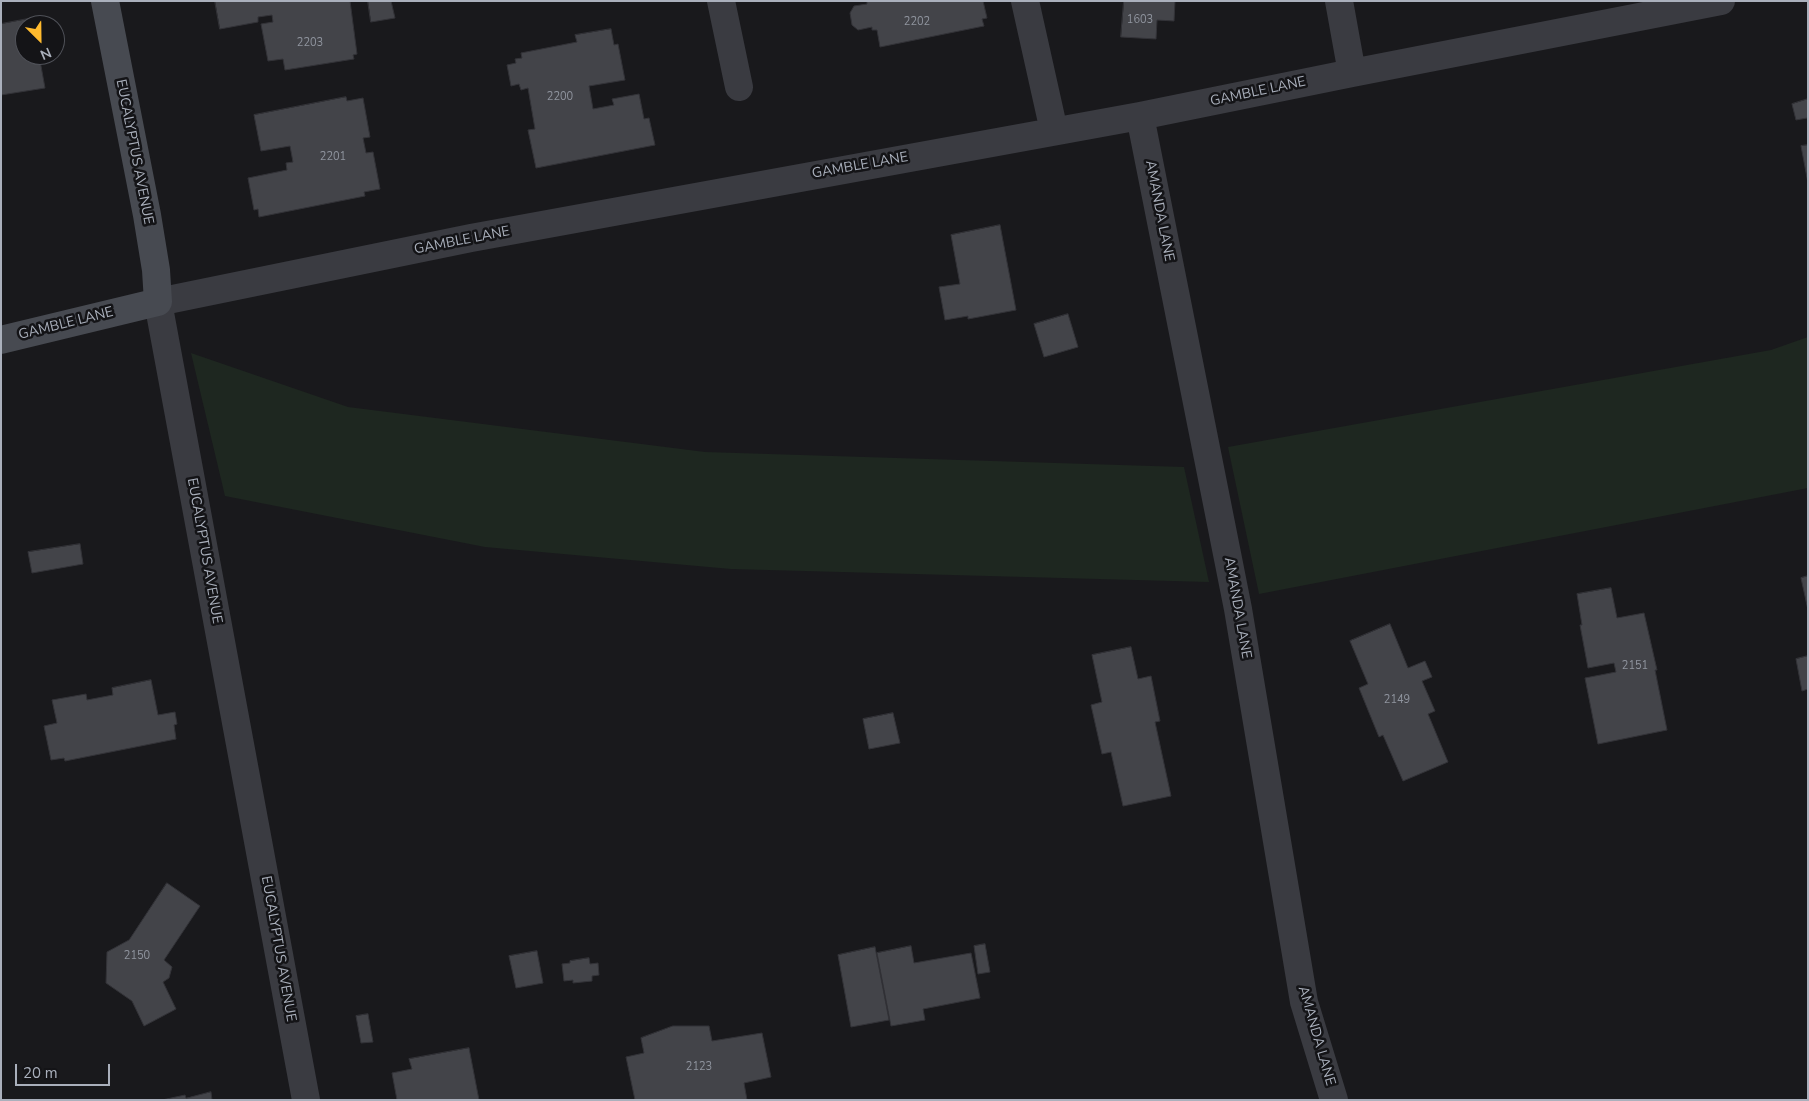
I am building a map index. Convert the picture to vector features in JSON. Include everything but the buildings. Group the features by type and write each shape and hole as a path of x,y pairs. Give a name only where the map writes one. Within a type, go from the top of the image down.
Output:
{"street":[{"name":"EUCALYPTUS AVENUE","path":"105,1 147,215 156,270 158,302 306,1100"},
{"path":"721,1 739,87"},
{"path":"1025,1 1054,131"},
{"path":"1338,1 1352,73"},
{"name":"GAMBLE LANE","path":"1,340 158,302 471,238 1140,116 1352,73 1648,8 1721,1"},
{"name":"AMANDA LANE","path":"1140,116 1238,609 1304,1002 1334,1100"}],"shaded area":[{"path":"1808,337 1808,488 1259,594 1228,447 1771,350"},
{"path":"191,353 348,407 705,452 1184,467 1209,582 731,569 485,547 225,496"}]}
